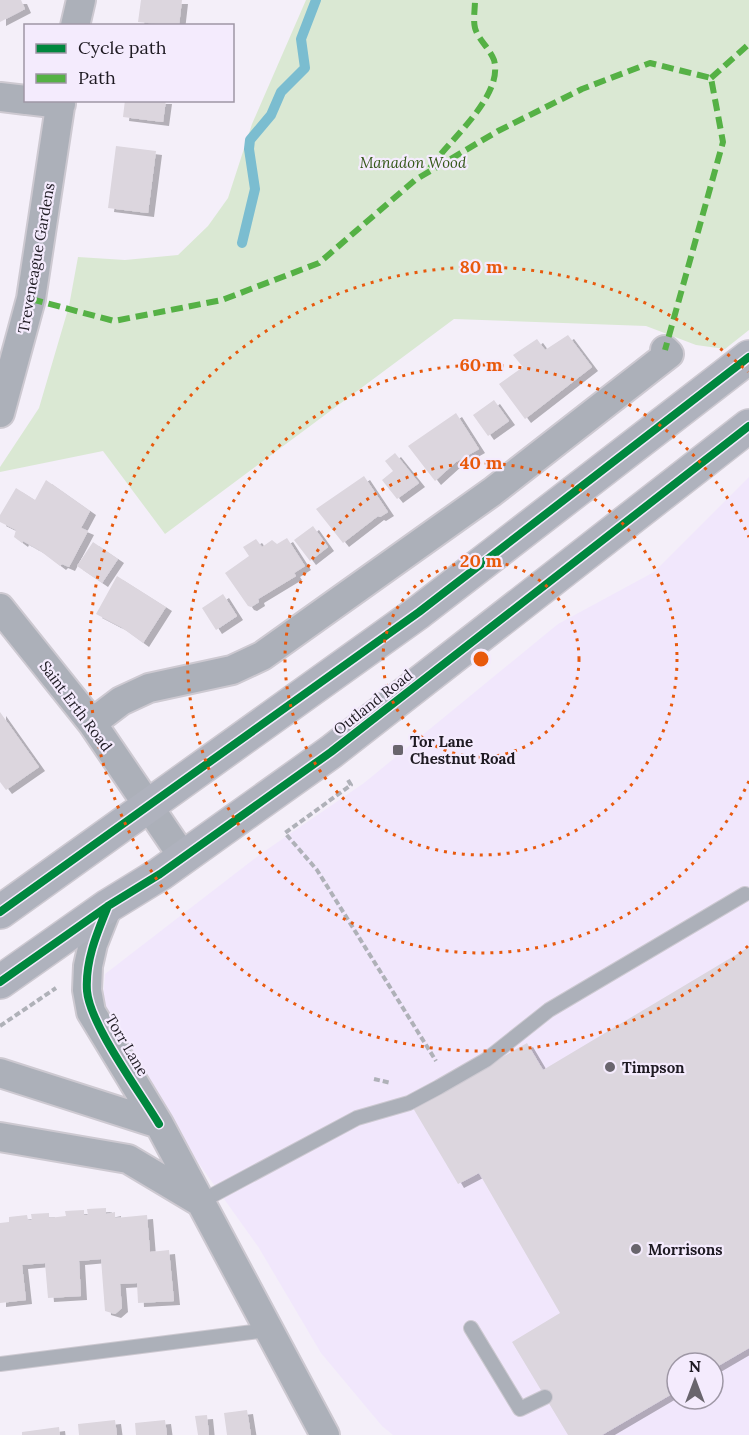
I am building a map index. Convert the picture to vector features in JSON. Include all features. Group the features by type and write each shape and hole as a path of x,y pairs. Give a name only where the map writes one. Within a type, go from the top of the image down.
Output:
{"main road":[{"path":"0,912 419,612 749,357"},
{"name":"Outland Road","path":"0,982 331,752 749,426"}],"street":[{"path":"75,24 81,0"},
{"path":"0,98 24,100"},
{"name":"Treveneague Gardens","path":"0,412 31,299 61,102"},
{"path":"92,723 120,701 149,688 232,670 262,656 492,492 669,354 665,350"},
{"name":"Saint Erth Road","path":"0,608 92,723 183,857"},
{"name":"Torr Lane","path":"108,906 93,944 88,966 87,990 91,1012 159,1124 325,1435"},
{"path":"0,1073 159,1124"},
{"path":"0,1137 128,1159 200,1202"}],"lane":[{"path":"200,1202 357,1118 409,1103 486,1060 549,1010 745,894"},
{"path":"471,1328 520,1409 545,1397"},
{"path":"0,1364 268,1330"}],"path":[{"path":"331,752 351,785 285,833 317,870 438,1065"}],"shaded area":[{"path":"749,477 749,1435 393,1435 382,1426 321,1353 259,1248 197,1161 102,1012 105,974 262,853 364,783 558,624 654,572"}],"green space":[{"name":"Manadon Wood","path":"306,0 749,0 749,330 725,349 696,345 646,326 454,319 165,534 103,451 0,472 0,467 39,408 69,306 78,257 125,260 178,255 208,226 228,198 252,124"}],"building":[{"path":"0,0 21,0 25,9 0,22"},
{"path":"141,0 182,0 179,24 138,22"},
{"path":"125,102 166,102 163,122 123,117"},
{"path":"116,146 156,151 148,213 108,208"},
{"path":"568,335 592,367 525,419 499,384 523,367 513,355 537,339 545,350"},
{"path":"494,400 509,421 488,436 473,415"},
{"path":"456,413 479,449 456,462 435,481 408,446"},
{"path":"395,453 419,483 397,499 382,480 393,471 385,461"},
{"path":"364,476 388,512 378,516 343,543 316,509"},
{"path":"46,480 90,511 81,528 88,531 69,567 62,564 60,566 39,550 23,541 22,543 14,537 16,530 0,522 0,515 16,488 35,500"},
{"path":"313,526 328,547 310,561 294,540"},
{"path":"287,538 305,566 294,573 296,576 258,599 259,602 251,607 248,606 225,573 249,556 243,547 256,539 262,547 272,540 277,544"},
{"path":"93,542 118,559 102,583 77,566"},
{"path":"117,576 166,607 143,643 121,627 96,614"},
{"path":"223,594 237,616 216,630 202,608"},
{"path":"0,712 39,767 6,790 0,782"},
{"name":"Morrisons","path":"749,947 749,1348 725,1362 725,1351 665,1351 665,1398 602,1435 568,1435 512,1342 560,1313 479,1173 458,1184 413,1108 527,1043 543,1070"},
{"path":"106,1208 106,1214 115,1212 115,1218 147,1215 150,1252 169,1250 174,1301 138,1303 137,1283 120,1284 122,1308 115,1314 105,1311 101,1259 79,1261 81,1296 48,1298 45,1263 22,1265 26,1300 0,1303 0,1223 9,1222 9,1217 27,1215 28,1220 32,1220 31,1214 49,1213 49,1218 66,1216 65,1211 84,1210 84,1215 88,1215 87,1209"},
{"path":"247,1410 251,1435 227,1435 224,1413"},
{"path":"207,1415 209,1435 198,1435 195,1416"},
{"path":"115,1420 117,1435 79,1435 78,1424"},
{"path":"165,1420 167,1435 136,1435 135,1423"},
{"path":"59,1427 60,1435 22,1435 22,1432"}],"waterway":[{"path":"242,243 255,189 249,149 250,140 271,115 281,92 305,68 301,39 316,0"}],"marked path":[{"path":"430,168 483,103 495,74 494,60 475,28 475,0"},
{"path":"711,78 749,44"},
{"path":"31,299 114,321 222,300 319,263 415,180 498,131 582,89 650,63 711,78 723,142 665,350"}],"cycle path":[{"path":"0,912 419,612 749,357"},
{"path":"0,982 108,906 160,874 331,752 749,426"},
{"path":"108,906 93,947 88,969 87,991 90,1005 106,1040 159,1124"}],"place":[{"name":"Tor Lane Chestnut Road","path":"398,750"},
{"name":"Timpson","path":"610,1067"},
{"name":"Morrisons","path":"636,1249"}]}
